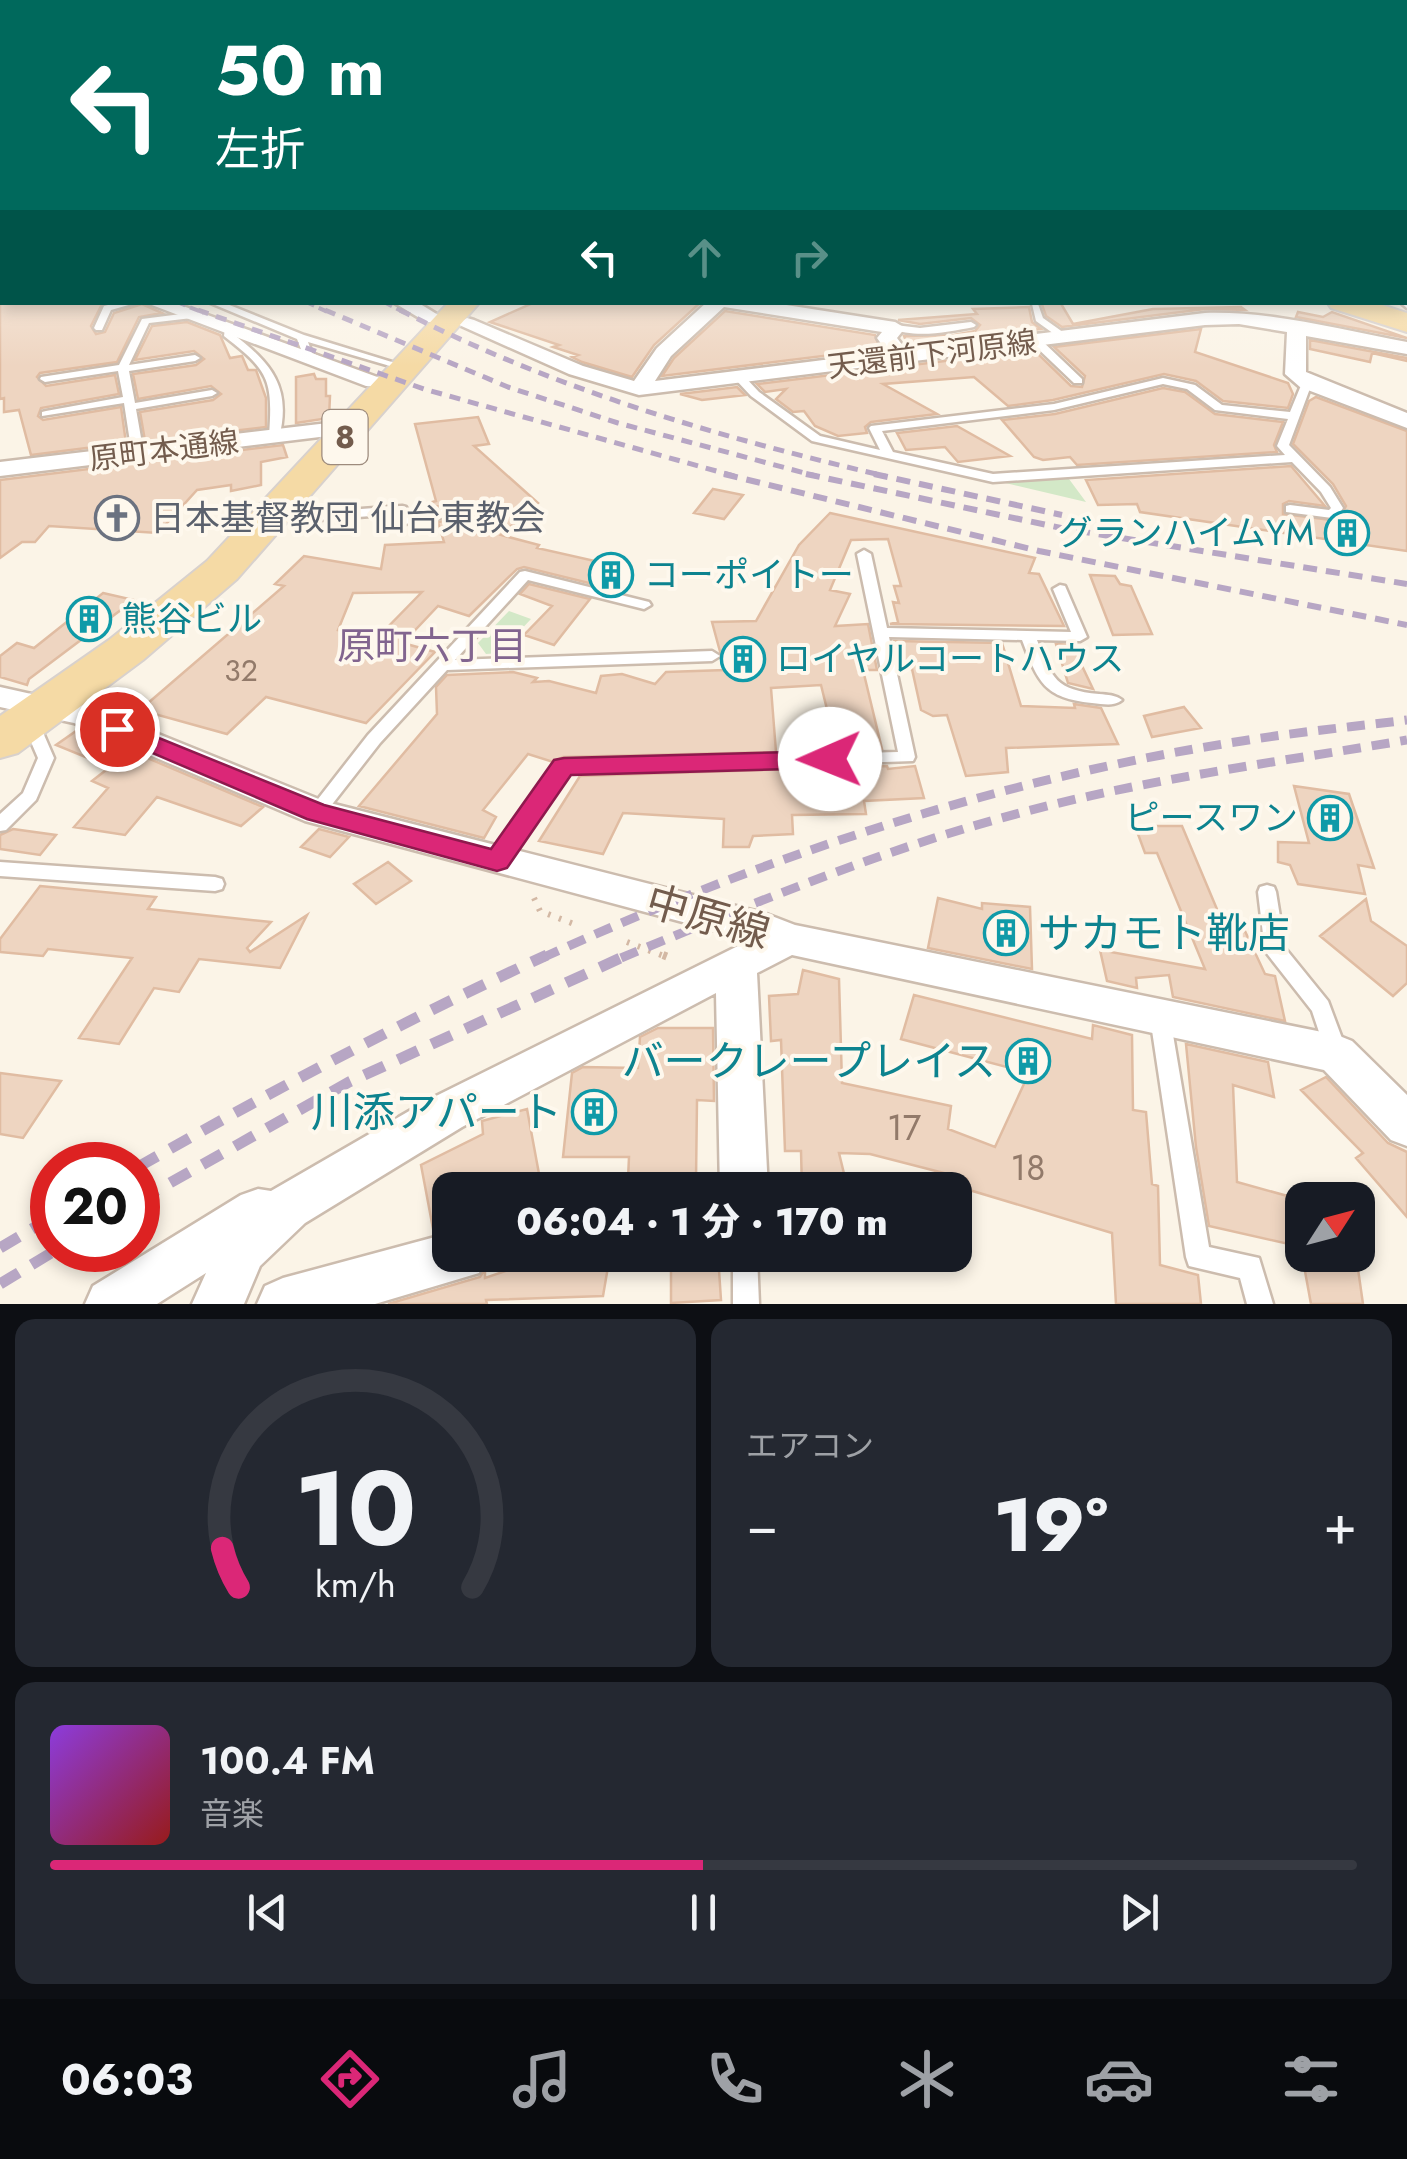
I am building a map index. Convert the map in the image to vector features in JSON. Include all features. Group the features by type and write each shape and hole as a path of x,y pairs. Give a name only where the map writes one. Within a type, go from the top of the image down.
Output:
{"main road":[{"path":"1350,305 1407,323"},
{"path":"222,570 243,516 379,375 460,310"},
{"path":"222,570 293,518 385,422 460,310"},
{"name":"8","path":"20,717 126,650 222,570 460,310"}],"street":[{"path":"161,305 228,330 379,375"},
{"name":"天還前下河原線","path":"424,305 460,310 576,370 638,389 1205,318 1239,318 1407,348"},
{"path":"638,389 664,352 716,305"},
{"path":"747,305 895,328 887,338 902,358"},
{"path":"1239,318 1259,305"},
{"path":"1297,328 1294,374 1307,383 1407,421"},
{"name":"原町本通線","path":"0,469 328,430"},
{"name":"中原線","path":"20,717 83,715 316,812 764,928 789,939 1337,1054"},
{"path":"218,1304 242,1248 278,1215 446,1113 789,939"},
{"path":"736,965 743,1172"},
{"path":"1337,1054 1407,1125"},
{"path":"111,1304 258,1212 278,1215"},
{"path":"283,1304 432,1263"}],"lane":[{"path":"99,328 107,308 121,305"},
{"path":"220,305 302,337 379,375"},
{"path":"1034,306 1039,319 1064,337"},
{"path":"138,455 123,368 145,321 189,316"},
{"path":"895,328 920,332 971,325"},
{"path":"228,330 227,334 270,369 278,398 275,436"},
{"path":"302,337 308,355 379,375"},
{"path":"1036,341 1078,381"},
{"path":"46,379 195,358"},
{"path":"740,378 816,439 993,478 1293,458"},
{"path":"890,456 875,428 1054,407 1163,381 1191,387 1218,408 1292,416"},
{"path":"1290,509 1332,514 1337,508 1326,490 1283,446 1307,383"},
{"path":"46,414 212,393"},
{"path":"293,518 402,510 405,520 462,510"},
{"path":"497,861 564,766 907,758 864,554"},
{"path":"316,812 374,739 526,575 644,605"},
{"path":"882,632 1080,636 1060,589"},
{"path":"1028,635 1047,685 1063,695 1114,700"},
{"path":"443,665 712,656"},
{"path":"0,825 30,796 46,758 20,717"},
{"path":"0,869 215,884"},
{"path":"1267,892 1276,950 1321,1006 1337,1054"},
{"path":"1160,1017 1198,1256 1250,1268 1260,1304"},
{"path":"745,1272 746,1304"}],"green space":[{"path":"1069,479 1086,502 993,480"},
{"path":"509,611 531,619 499,653 486,654 478,643"}],"building":[{"path":"0,305 102,305 91,326 96,334 105,332 114,313 139,305 162,313 139,317 117,362 40,373 37,377 46,386 115,375 119,394 41,408 38,416 43,420 121,407 126,443 31,455 19,410 4,412 4,398 0,399"},
{"path":"528,305 698,305 654,345 632,377 582,362 572,357 578,355 553,347 559,345 490,322"},
{"path":"1042,305 1062,305 1073,324 1153,309 1241,307 1245,310 1205,309 1062,327 1046,316"},
{"path":"1029,307 1032,322 1041,329 908,346 904,336 954,335 975,331 980,325 971,318 920,324 898,320 977,314 973,309"},
{"path":"725,311 875,335 880,349 662,376 674,358"},
{"path":"1298,312 1323,317 1332,312 1407,338 1296,317"},
{"path":"187,322 220,335 230,358 242,356 248,370 256,370 266,398 266,427 145,441 140,412 213,400 221,394 211,386 138,399 133,374 196,365 204,359 194,351 135,360 152,326"},
{"path":"1201,329 1195,352 1288,383 1293,394 1288,408 1223,401 1196,381 1164,374 1053,400 1008,406 974,377 883,384 937,414 871,422 865,427 867,433 838,436 815,426 804,411 793,412 776,399 786,389 765,392 757,384 1034,350 1071,386 1082,387 1085,376 1054,347"},
{"path":"1310,340 1407,358 1407,361 1372,353 1370,362 1310,349"},
{"path":"314,374 316,379 326,379 329,418 296,423 296,377"},
{"path":"737,387 745,395 702,400 680,394"},
{"path":"1163,388 1185,392 1215,414 1283,422 1274,445 1277,452 1077,465 1070,457 1034,457 1002,420 1055,414"},
{"path":"1316,397 1407,431 1407,551 1140,512 1137,504 1098,505 1086,480 1291,466 1325,506 1289,501 1283,504 1283,514 1338,521 1346,506 1333,484 1293,444 1309,401"},
{"path":"478,417 489,444 474,446 538,503 501,535 539,545 537,548 617,566 601,586 524,567 517,569 469,616 438,606 403,643 435,652 366,723 266,697 227,734 140,710 284,586 275,584 304,556 381,569 385,545 444,542 438,522 463,518 472,509 461,502 434,507 432,502 436,501 415,424","holes":["422,592 376,639 338,630 353,593"]},
{"path":"957,426 1010,456 958,462 945,447 906,450 897,433"},
{"path":"283,445 287,457 261,462 261,485 231,491 231,485 197,490 158,533 49,526 35,542 22,542 0,558 0,480"},
{"path":"713,489 743,495 724,519 694,513"},
{"path":"830,513 1035,558 1029,573 1039,574 1064,626 890,624 898,622 893,602 899,603 894,586 901,586 888,539 851,540 830,590 850,594 835,626 868,624 877,670 863,670 882,749 837,750 821,685 771,688 776,752 563,757 553,762 528,754 483,810 496,817 484,838 359,806 437,714 436,687 447,675 513,672 537,678 533,682 549,681 596,693 601,676 622,674 655,684 666,672 725,670 712,622 756,621 799,545"},
{"path":"1090,575 1115,576 1120,584 1131,586 1152,634 1113,635"},
{"path":"529,584 590,599 554,645 524,635 552,606 520,594"},
{"path":"103,593 134,600 29,679 27,685 0,677 0,656 17,643 34,648"},
{"path":"894,641 1002,643 1021,706 1075,708 1074,704 1101,708 1118,744 1006,748 1008,772 966,776 947,715 933,716 921,710 912,669 900,669"},
{"path":"1056,644 1072,645 1093,689 1068,683"},
{"path":"1184,707 1201,728 1152,737 1144,716"},
{"path":"79,729 263,807 241,826 157,797 125,835 74,827 108,788 92,781 110,767 56,745"},
{"path":"915,766 924,798 864,801 866,814 792,815 793,834 753,836 749,847 723,847 724,819 623,813 603,854 539,841 580,776"},
{"name":"ピースワン","path":"1294,786 1349,794 1374,868 1358,865 1365,894 1298,884 1290,865 1278,862 1278,842 1309,843"},
{"path":"1135,826 1182,826 1219,914 1237,914 1265,974 1275,976 1285,1021 1173,997 1169,975 1136,978 1137,988 1107,981 1100,950 1205,969 1157,853 1145,853"},
{"path":"13,829 56,835 40,855 0,849 0,835"},
{"path":"319,829 349,837 330,857 301,847"},
{"path":"388,862 411,881 376,904 354,884"},
{"path":"40,886 156,897 148,909 271,922 247,948 250,952 307,915 280,968 199,959 179,992 154,988 119,1044 79,1038 132,958 48,949 43,956 0,952 0,939"},
{"path":"938,898 982,909 982,903 1030,907 1032,969 928,948"},
{"path":"1366,899 1371,921 1407,946 1407,983 1393,996 1320,936"},
{"path":"803,970 839,979 842,1083 951,1106 948,1129 995,1147 1029,1073 901,1039 914,995 1092,1039 1093,1025 1132,1035 1133,1110 1146,1112 1152,1184 1158,1186 1160,1265 1198,1275 1201,1304 1116,1304 1112,1233 972,1191 972,1172 940,1172 870,1154 839,1153 844,1172 802,1172 801,1151 785,1151 781,1040 771,1041 769,996 798,994"},
{"path":"658,1028 713,1028 714,1101 697,1100 696,1172 628,1172 629,1157 563,1157 572,1073 583,1067 638,1068 640,1037"},
{"path":"1186,1044 1268,1062 1274,1097 1233,1085 1237,1182 1285,1195 1285,1243 1209,1226"},
{"path":"0,1073 61,1081 23,1138 0,1134"},
{"path":"1326,1077 1388,1143 1407,1152 1407,1217 1356,1158 1363,1153 1301,1090"},
{"path":"527,1109 539,1172 432,1172 432,1223 421,1165 483,1134 482,1121"},
{"path":"483,1272 485,1278 503,1272 607,1272 603,1296 486,1300 487,1304 388,1304 480,1277"},
{"path":"671,1272 719,1272 721,1300 671,1303"},
{"path":"1305,1272 1358,1272 1363,1304 1311,1304"}],"railway":[{"path":"184,305 204,313"},
{"path":"313,305 330,313"},
{"path":"390,305 405,313"},
{"path":"198,310 424,389 734,476"},
{"path":"325,310 508,387 618,423 816,476"},
{"path":"400,310 517,364 637,408 760,445 885,476"},
{"path":"724,474 1039,551 1407,625"},
{"path":"806,474 1066,529 1407,584"},
{"path":"874,474 1062,515"},
{"path":"542,958 797,855 973,799 1152,757 1407,720"},
{"path":"621,958 869,860 1020,813 1164,781 1407,740"},
{"path":"160,1155 340,1056 547,955"},
{"path":"160,1189 349,1082 627,955"},
{"path":"0,1248 30,1230"},
{"path":"0,1284 30,1266"}],"place":[{"name":"日本基督教団 仙台東教会","path":"117,518"},
{"name":"グランハイムYM","path":"1347,533"},
{"name":"コーポイトー","path":"611,575"},
{"name":"熊谷ビル","path":"89,619"},
{"name":"ロイヤルコートハウス","path":"743,659"},
{"name":"ピースワン","path":"1330,818"},
{"name":"サカモト靴店","path":"1006,933"},
{"name":"バークレープレイス","path":"1028,1061"},
{"name":"川添アパート","path":"594,1112"}],"district":[{"name":"原町六丁目","path":"432,645"}],"route":[{"path":"117,729 316,812 497,861 564,766 830,759"}]}
